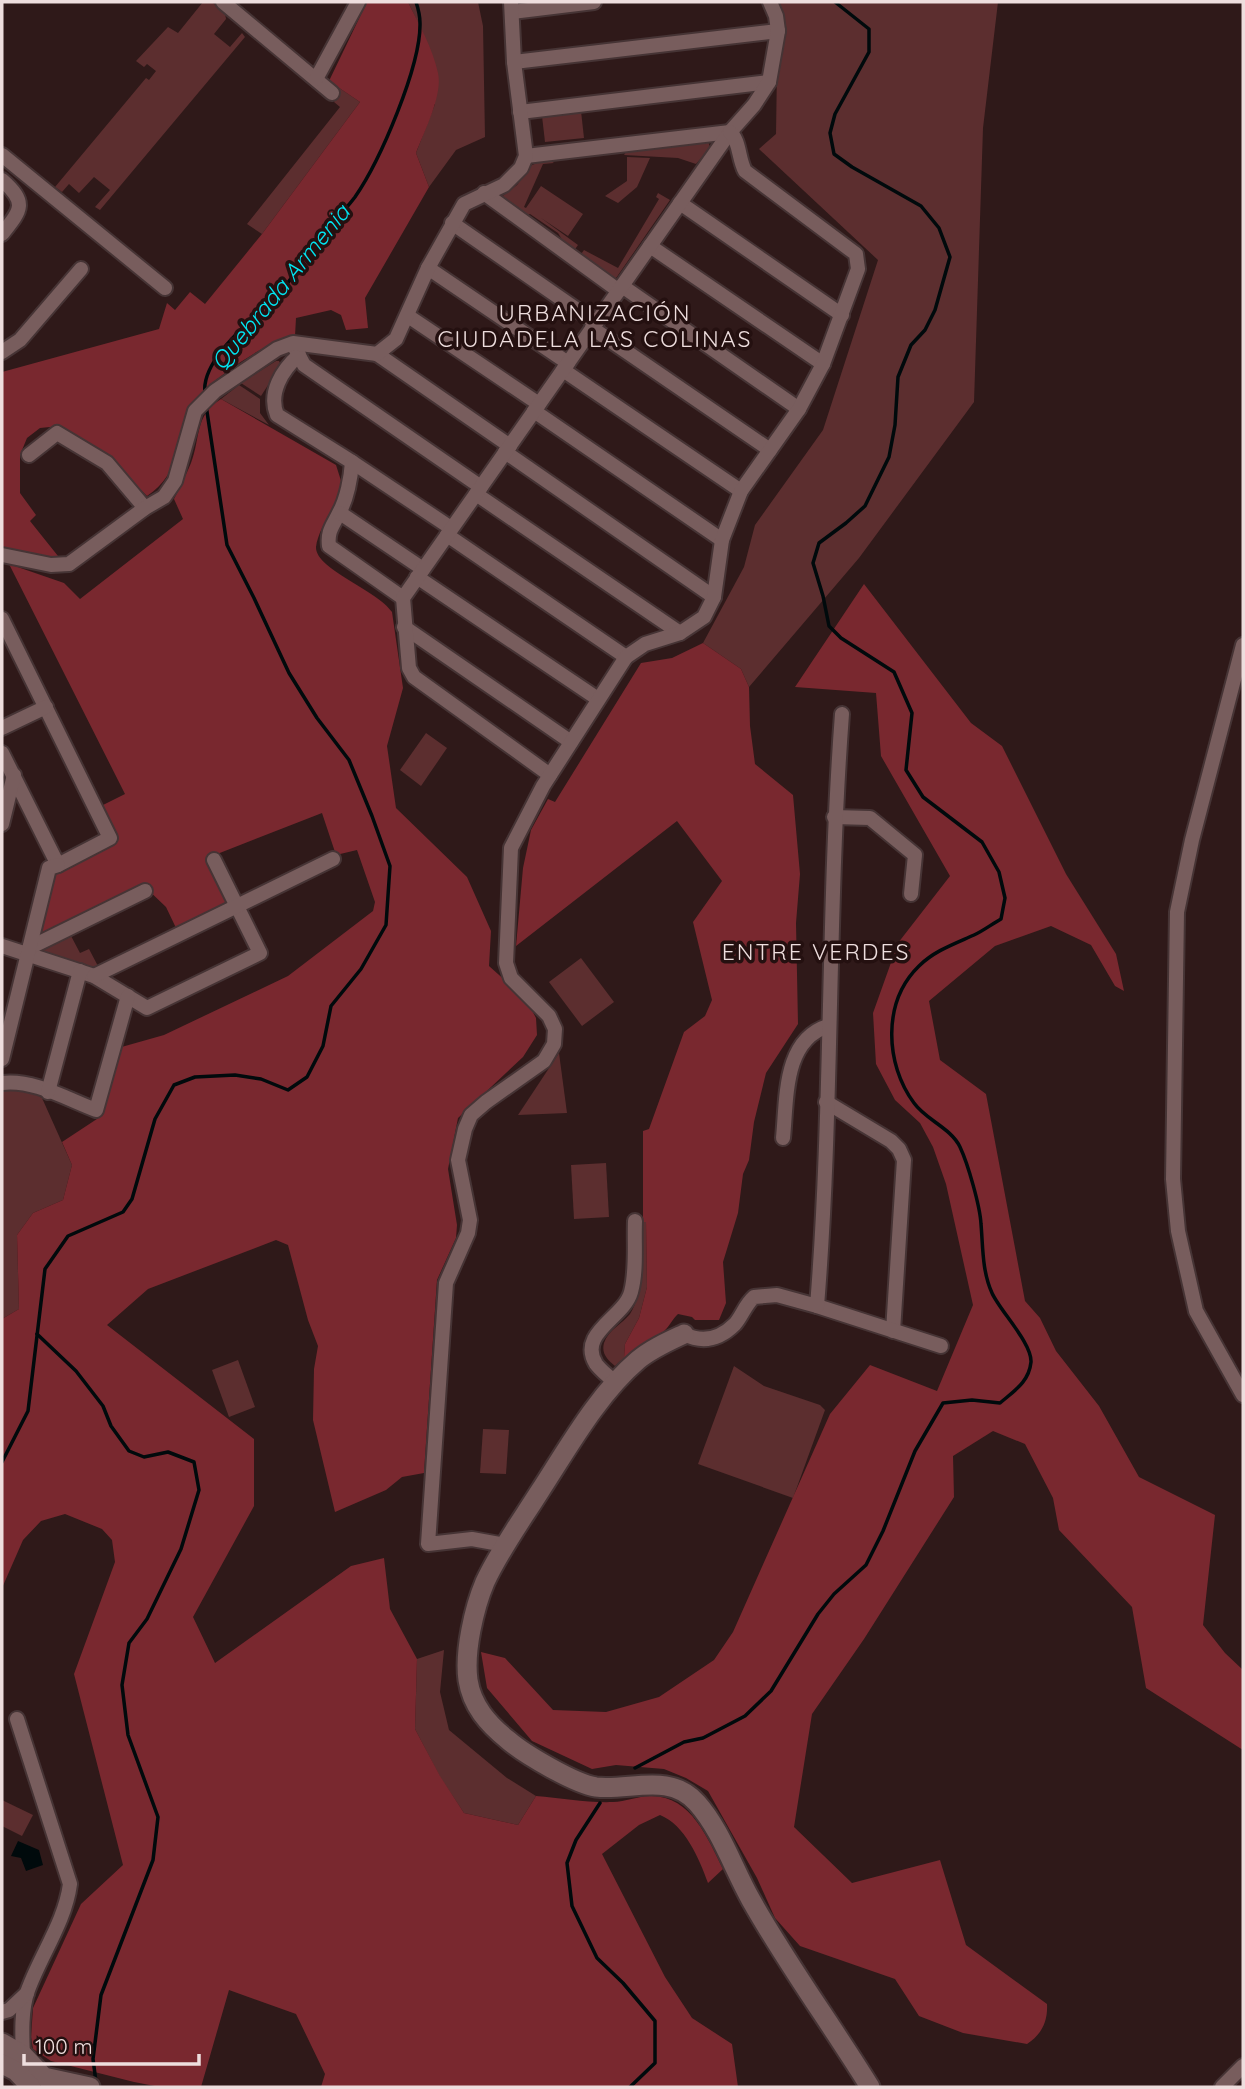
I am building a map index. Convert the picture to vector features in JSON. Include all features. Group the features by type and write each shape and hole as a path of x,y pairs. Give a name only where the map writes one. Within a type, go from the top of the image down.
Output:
{"street":[{"path":"223,2 332,93"},
{"path":"316,79 358,2"},
{"path":"377,354 396,339 428,268 464,204 504,185 521,168 526,156 514,62 511,7 594,2"},
{"path":"550,775 414,677 409,668 403,598 730,132 769,82 778,30 776,16 769,2"},
{"path":"514,62 778,30"},
{"path":"520,112 769,82"},
{"path":"526,156 730,132"},
{"path":"505,1545 472,1539 428,1544 446,1283 468,1233 470,1220 458,1160 465,1129 471,1115 544,1061 554,1044 555,1029 549,1016 511,978 506,963 511,848 550,775 626,657 645,644 681,633 704,617 714,597 722,540 741,491 799,408 823,364 858,269 856,254 745,171 740,163 736,140 730,132"},
{"path":"2,155 165,288"},
{"path":"2,180 15,191 20,207 18,215 2,234"},
{"path":"484,193 799,408"},
{"path":"680,204 842,315"},
{"path":"452,223 770,450"},
{"path":"650,246 823,364"},
{"path":"428,268 741,491"},
{"path":"2,352 20,340 82,270"},
{"path":"408,316 722,540"},
{"path":"2,555 51,565 69,564 164,497 175,481 195,411 215,391 276,349 296,349 377,354 714,597"},
{"path":"296,349 272,394 277,415 352,461 626,657"},
{"path":"296,349 304,365 681,633"},
{"path":"29,455 57,433 107,463 145,508"},
{"path":"352,461 340,513 330,526 329,546 403,598"},
{"path":"340,513 597,699"},
{"path":"2,619 110,838 49,868 2,1059"},
{"path":"404,627 571,742"},
{"path":"1243,645 1192,840 1177,912 1174,1179 1178,1231 1196,1311 1243,1395"},
{"path":"2,728 46,707"},
{"path":"817,1306 824,1204 834,817 842,714"},
{"path":"2,753 58,865"},
{"path":"2,824 14,775"},
{"path":"834,817 870,818 915,855 911,894"},
{"path":"48,1092 87,973 333,859"},
{"path":"2,946 28,951 87,973 146,1008 260,954 214,860"},
{"path":"28,951 145,891"},
{"path":"2,1083 32,1083 96,1110 128,996"},
{"path":"783,1138 789,1075 797,1050 814,1030 828,1026"},
{"path":"826,1102 891,1141 904,1160 893,1331"},
{"path":"615,1384 598,1367 593,1357 592,1342 598,1331 622,1308 631,1294 635,1221"},
{"path":"870,2087 764,1922 710,1821 696,1802 684,1792 670,1787 648,1784 596,1787 529,1756 484,1718 474,1702 468,1681 467,1659 475,1615 485,1583 505,1545 583,1425 615,1384 649,1352 684,1334 702,1341 714,1337 736,1323 745,1305 754,1297 777,1295 941,1346"},
{"path":"17,1718 70,1884 68,1903 27,1993 22,2035 23,2055 40,2085"},
{"path":"2,2012 9,2010 27,1993"},
{"path":"2,2043 23,2055"},
{"path":"2,2064 40,2085 68,2082 90,2087"},
{"path":"1222,2087 1243,2066"}],"shaded area":[{"path":"203,2 212,2 225,13 226,19 214,34 230,47 242,33 245,37 100,210 95,207 110,190 94,177 79,193 69,184 62,192 55,187 146,78 149,80 156,71 147,64 144,67 136,61 168,27 178,33"},
{"path":"367,2 408,2 433,55 439,82 432,113 416,153 429,187 365,298 368,328 346,330 341,315 331,310 296,318 295,336 270,345 238,364 197,398 185,420 167,477 147,496 111,461 60,426 40,428 27,438 20,455 20,493 36,515 30,521 62,561 2,548 2,372 159,329 167,303 175,310 190,292 205,304 262,234 360,102 329,81"},
{"path":"408,2 478,2 483,26 485,137 456,150 429,187 416,153 435,104 423,33"},
{"path":"778,2 998,2 983,128 974,402 859,558 749,687 741,669 703,643 744,567 755,525 823,430 878,260 759,149 776,134"},
{"path":"338,87 360,102 262,234 247,224 340,107 334,102 334,91"},
{"path":"581,111 584,138 545,142 542,116"},
{"path":"708,140 710,148 696,164 678,158 624,155 626,152 697,144"},
{"path":"627,157 650,158 637,187 618,203 605,196 627,181"},
{"path":"548,159 554,163 543,164 524,207 526,208 541,186 583,214 568,236 541,218 578,245 573,252 558,233 500,198 517,185 532,165"},
{"path":"658,193 670,200 614,281 579,257 584,250 618,268 659,199 656,197"},
{"path":"276,361 281,365 261,396 241,383"},
{"path":"239,385 260,399 260,413 269,425 221,399"},
{"path":"221,399 336,465 343,487 316,547 318,555 325,563 374,596 392,612 403,688 387,746 396,808 467,877 491,931 489,966 526,999 536,1018 537,1035 523,1057 458,1118 448,1169 457,1225 456,1238 437,1280 424,1473 402,1477 386,1490 335,1512 313,1420 314,1369 318,1346 308,1320 288,1245 276,1240 148,1289 107,1325 254,1439 254,1506 193,1617 215,1663 351,1566 384,1558 390,1609 417,1659 415,1729 464,1813 518,1825 536,1796 618,1802 650,1796 677,1803 687,1811 704,1832 723,1869 708,1883 684,1834 660,1815 639,1825 602,1854 665,1977 692,2018 732,2044 738,2087 321,2087 325,2074 296,2014 229,1990 201,2087 160,2087 134,2082 51,2061 33,2049 33,2008 81,1904 123,1865 74,1674 115,1562 112,1540 102,1529 65,1514 41,1521 23,1540 2,1588 2,1319 19,1309 17,1235 33,1213 63,1200 72,1165 62,1142 103,1115 118,1048 164,1035 288,976 373,911 375,902 357,850 336,855 322,813 207,858 231,902 177,930 166,907 144,886 37,939 57,869 117,838 99,807 125,794 9,564 64,583 80,599 183,519 174,499 191,463 202,420"},
{"path":"864,584 971,723 1002,746 1066,874 1116,954 1124,991 1115,986 1091,945 1051,926 995,946 929,1001 940,1060 986,1094 1025,1301 1040,1318 1056,1351 1099,1406 1139,1477 1215,1515 1203,1625 1225,1653 1243,1670 1243,1750 1146,1688 1132,1607 1059,1530 1053,1498 1025,1444 993,1431 953,1456 954,1497 864,1639 812,1714 794,1827 852,1883 940,1860 966,1945 1047,2004 1043,2027 1027,2044 963,2033 919,2016 895,1979 800,1946 775,1918 757,1878 708,1791 664,1769 616,1765 592,1769 532,1741 487,1688 481,1652 505,1658 553,1710 606,1712 659,1697 714,1660 733,1632 830,1414 870,1365 937,1391 973,1305 946,1184 933,1147 920,1123 895,1100 876,1064 873,1013 898,943 950,876 881,756 876,693 795,687"},
{"path":"703,643 741,669 749,687 755,764 793,795 800,874 796,923 798,1024 766,1073 754,1122 749,1160 743,1174 738,1213 723,1262 726,1303 719,1320 695,1320 678,1314 664,1331 624,1358 625,1344 639,1318 647,1287 646,1222 643,1222 643,1131 649,1129 684,1032 705,1016 712,1000 693,922 722,881 677,821 516,946 523,868 531,830 548,799 555,802 641,663 672,658"},
{"path":"426,733 447,748 421,786 400,770"},
{"path":"70,934 80,953 89,949 99,968 92,972 35,952"},
{"path":"581,958 614,1002 582,1026 549,982"},
{"path":"559,1053 567,1113 518,1115"},
{"path":"2,1091 31,1091 42,1098 72,1165 63,1200 33,1213 17,1235 19,1309 2,1319"},
{"path":"606,1163 609,1217 574,1219 571,1165"},
{"path":"643,1222 646,1222 647,1287 639,1318 625,1344 624,1358 615,1366 604,1354 603,1347 606,1338 630,1314 635,1305 641,1270"},
{"path":"238,1360 255,1407 229,1417 212,1370"},
{"path":"734,1366 764,1386 820,1405 825,1410 793,1498 698,1464"},
{"path":"483,1429 509,1430 506,1474 480,1473"},
{"path":"444,1650 440,1692 449,1730 507,1778 536,1796 518,1825 464,1813 440,1777 415,1729 417,1659"},
{"path":"2,1800 33,1815 22,1836 2,1826"},
{"path":"18,1841 39,1850 43,1865 26,1871 21,1858 11,1856"}],"waterway":[{"name":"Quebrada Armenia","path":"205,393 206,379 212,364 223,349 292,278 306,254 355,197 376,161 397,113 414,63 420,23 416,2"},
{"path":"635,1768 684,1742 703,1738 745,1716 771,1691 818,1614 834,1594 866,1565 883,1531 915,1451 943,1403 972,1400 1000,1403 1024,1381 1031,1362 1026,1346 996,1300 986,1276 978,1207 960,1147 945,1129 914,1103 904,1087 893,1052 892,1033 899,997 919,966 938,952 1001,919 1005,898 999,872 982,842 923,797 906,770 912,713 894,672 841,638 829,626 813,563 819,543 865,506 889,457 895,425 898,377 911,345 925,330 935,310 950,257 939,228 921,206 834,154 830,133 835,114 869,52 869,29 835,2"},
{"name":"Quebrada Armenia","path":"2,1462 28,1411 45,1269 68,1236 123,1212 132,1199 155,1119 174,1085 195,1077 235,1075 261,1079 288,1090 307,1077 323,1046 331,1006 361,969 386,925 390,866 349,760 317,718 289,673 227,545 206,405"},
{"path":"37,1334 76,1371 103,1406 111,1426 129,1451 144,1457 168,1452 194,1462 199,1490 181,1549 147,1619 129,1643 122,1685 128,1735 158,1817 153,1860 101,1995 93,2059 96,2082"},
{"path":"600,1803 576,1840 567,1863 572,1906 597,1958 623,1983 655,2021 655,2063 630,2087"}],"district":[{"name":"URBANIZACIÓN CIUDADELA LAS COLINAS","path":"595,325"},
{"name":"ENTRE VERDES","path":"816,951"}]}
